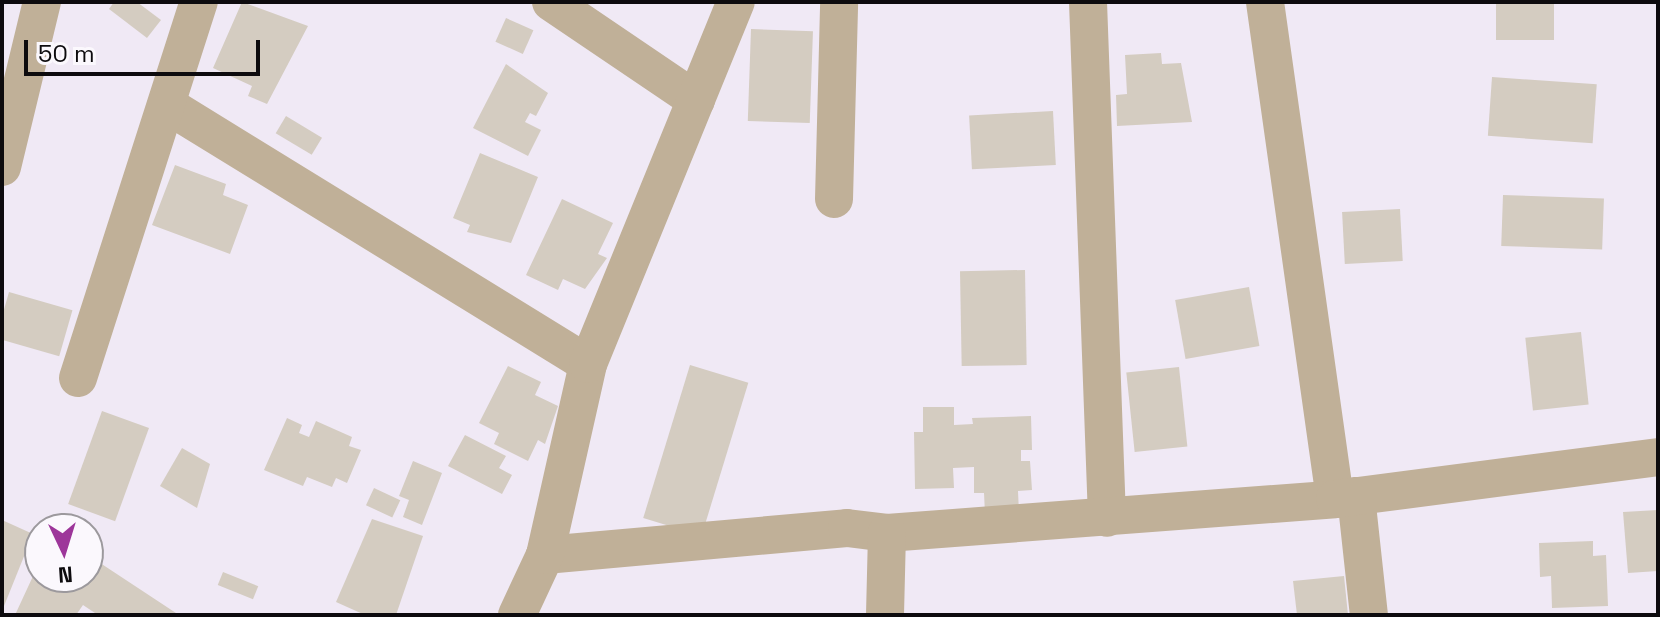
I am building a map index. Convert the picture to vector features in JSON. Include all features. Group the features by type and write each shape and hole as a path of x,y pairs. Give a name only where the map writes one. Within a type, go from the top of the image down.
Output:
{"street":[{"path":"2,167 42,2"},
{"path":"78,378 199,2"},
{"path":"551,2 696,100"},
{"path":"517,615 545,555 588,364 736,2"},
{"path":"834,199 839,2"},
{"path":"1088,2 1107,518"},
{"path":"1265,2 1346,498 1369,615"},
{"path":"167,105 588,364"},
{"path":"545,555 847,528 887,533 1346,498 1658,457"},
{"path":"885,615 887,533"}],"building":[{"path":"114,2 137,2 161,20 147,38 109,9"},
{"path":"242,2 308,26 267,104 248,96 252,86 213,68"},
{"path":"1496,2 1554,2 1554,40 1496,40"},
{"path":"506,18 533,30 523,54 495,42"},
{"path":"751,29 813,31 810,123 748,121"},
{"path":"1161,53 1162,64 1181,63 1192,122 1117,126 1116,95 1127,94 1125,55"},
{"path":"506,64 548,93 536,116 530,113 525,122 541,130 528,156 473,128"},
{"path":"1492,77 1597,84 1593,143 1488,136"},
{"path":"1053,111 1056,165 972,169 969,115"},
{"path":"286,116 322,138 312,155 276,133"},
{"path":"480,153 538,177 511,243 467,232 470,225 453,218"},
{"path":"175,165 226,184 223,195 248,205 230,254 152,225"},
{"path":"1503,195 1604,199 1602,249 1501,246"},
{"path":"562,199 613,223 598,254 607,258 585,289 563,279 558,290 526,275"},
{"path":"1400,209 1403,261 1345,264 1342,212"},
{"path":"1025,270 1027,365 962,366 960,271"},
{"path":"1249,287 1259,346 1186,359 1175,300"},
{"path":"9,292 72,310 59,356 2,340 2,316"},
{"path":"1581,332 1589,405 1533,410 1525,338"},
{"path":"690,365 748,383 702,536 643,518"},
{"path":"508,366 541,382 535,395 558,406 545,444 538,440 528,461 494,444 499,433 479,423"},
{"path":"1179,367 1187,447 1135,452 1126,373"},
{"path":"923,407 954,407 954,425 973,424 972,418 1031,416 1032,450 1021,450 1021,461 1030,461 1032,490 1018,491 1019,513 985,514 984,493 974,493 974,467 953,468 954,488 915,489 914,432 923,432"},
{"path":"102,411 149,428 115,521 104,517 104,513 93,513 68,504"},
{"path":"287,418 302,425 299,433 309,437 316,421 352,437 349,446 361,450 347,483 336,478 332,487 307,477 303,486 264,470"},
{"path":"465,435 506,456 499,468 512,475 502,494 448,466"},
{"path":"182,448 210,464 197,508 160,486"},
{"path":"413,461 442,473 422,525 403,517 409,500 399,496"},
{"path":"374,488 400,500 392,517 366,505"},
{"path":"1658,510 1658,571 1628,573 1623,512"},
{"path":"372,519 423,536 396,615 365,615 336,602"},
{"path":"2,520 24,530 24,556 2,611"},
{"path":"1593,541 1593,556 1606,555 1608,606 1552,608 1551,576 1540,577 1539,543"},
{"path":"104,566 179,615 98,615 83,605 76,615 15,615 25,593 104,593"},
{"path":"223,572 258,586 253,599 218,585"},
{"path":"1344,576 1348,615 1297,615 1293,581"}]}
